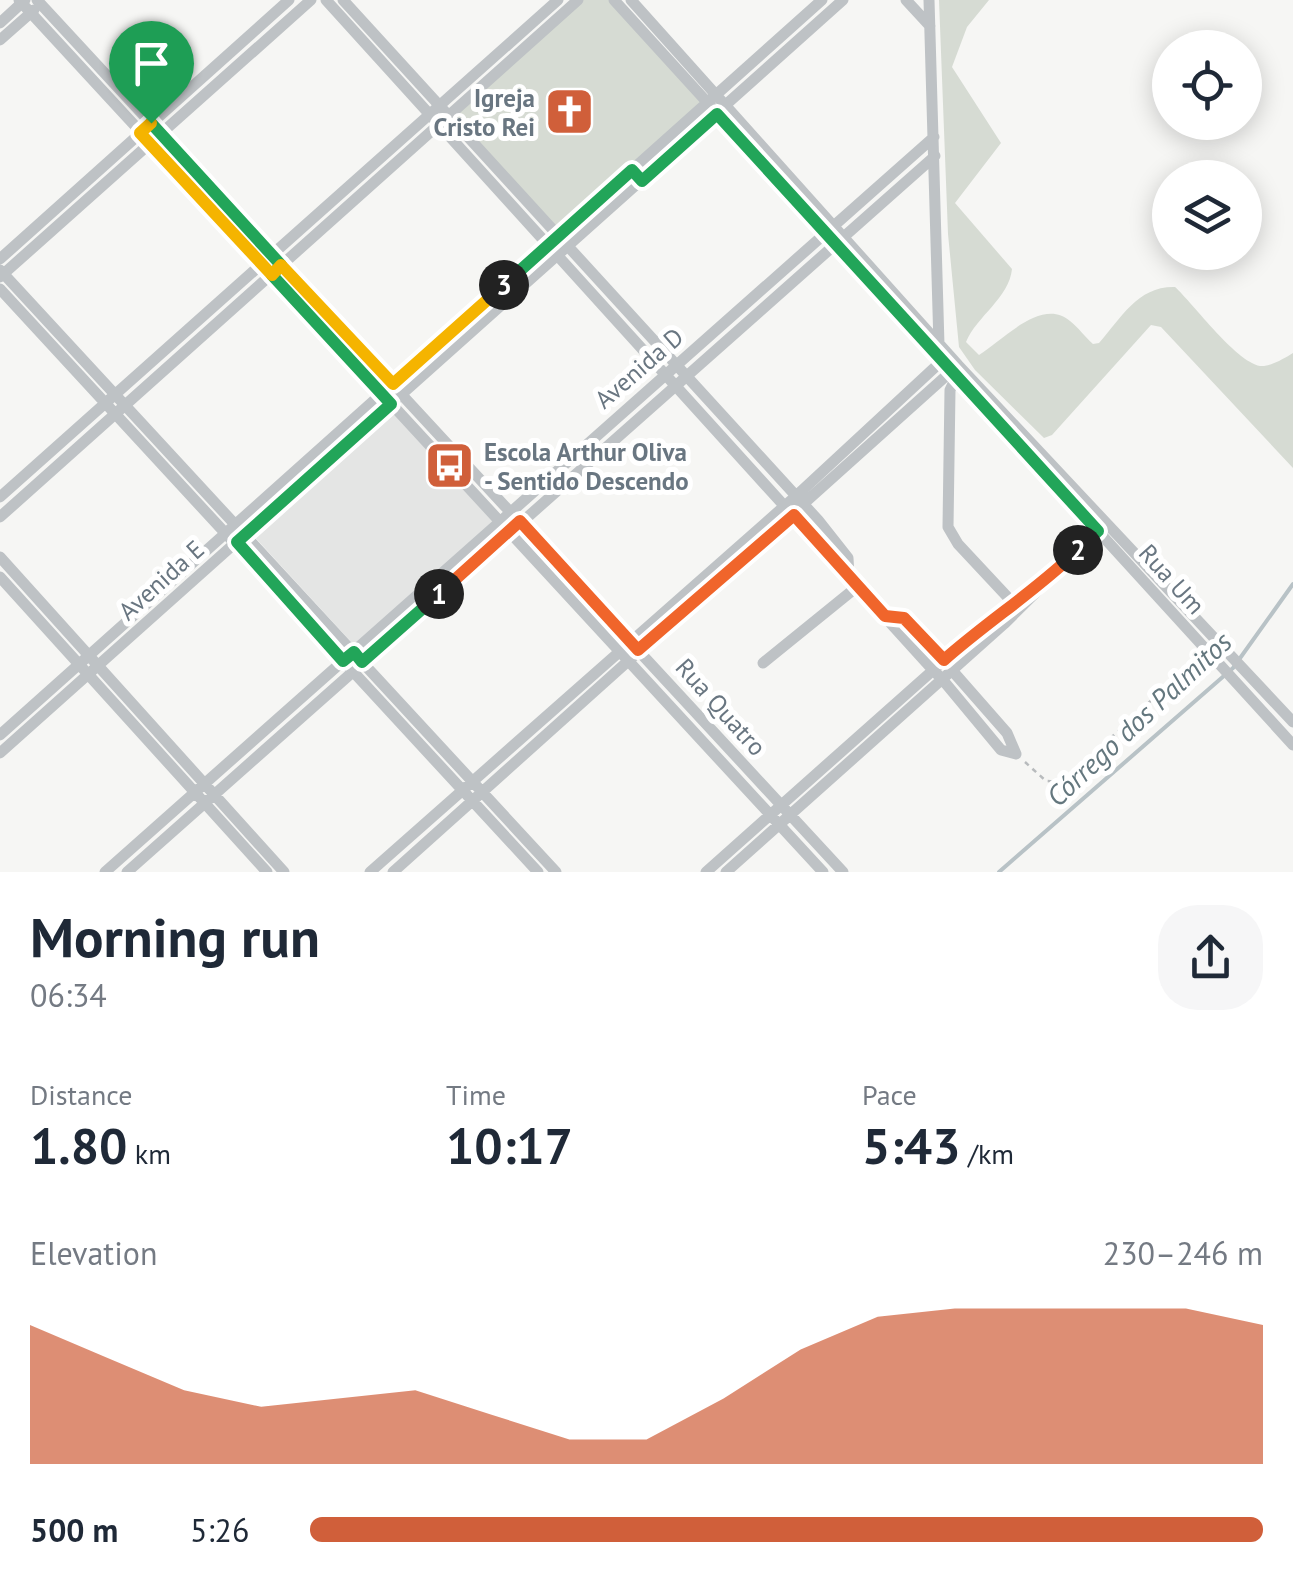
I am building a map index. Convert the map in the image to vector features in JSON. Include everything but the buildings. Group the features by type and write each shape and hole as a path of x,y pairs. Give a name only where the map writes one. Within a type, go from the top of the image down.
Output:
{"street":[{"path":"221,70 289,0"},
{"path":"0,260 221,70 310,0"},
{"path":"326,0 439,114 559,245 885,616 904,618 1001,750 1016,754"},
{"path":"343,0 439,114"},
{"path":"0,497 115,404 275,265 558,0"},
{"path":"439,114 578,0"},
{"name":"Rua Um","path":"614,0 717,104 1293,745"},
{"name":"Rua Um","path":"631,0 717,104"},
{"name":"Avenida E","path":"759,66 822,0"},
{"name":"Avenida E","path":"0,753 242,538 397,389 559,245 642,181 759,66 843,0"},
{"path":"906,0 930,27"},
{"path":"0,23 31,3"},
{"path":"0,40 31,3"},
{"name":"Rua Quatro","path":"31,3 82,59 144,138 262,264"},
{"path":"801,501 941,353 927,3"},
{"name":"Rua Quatro","path":"82,59 184,158 387,399 823,872"},
{"name":"Avenida E","path":"559,245 632,170 717,104"},
{"name":"Avenida D","path":"353,662 510,510 934,137"},
{"path":"115,404 1,274 144,138"},
{"name":"Avenida D","path":"105,872 205,793 508,532 935,156"},
{"path":"173,169 184,158"},
{"path":"632,170 642,181"},
{"path":"0,517 262,264 275,265"},
{"name":"Rua Quatro","path":"275,265 397,389 843,872"},
{"path":"0,289 232,527 467,786 556,872"},
{"path":"393,872 478,797 634,645 956,370"},
{"path":"956,370 950,390 948,526 958,544 1015,605"},
{"name":"Rua Um","path":"956,370 1109,521 1293,722"},
{"path":"682,381 801,501 843,550 853,581"},
{"name":"Avenida E","path":"0,735 232,527 387,399"},
{"path":"718,870 1109,521"},
{"path":"0,556 83,659"},
{"path":"0,577 284,872"},
{"path":"763,663 853,581"},
{"path":"370,872 467,786 575,699"},
{"path":"205,793 267,872"},
{"name":"Avenida D","path":"127,872 205,793"},
{"path":"478,797 538,872"}],"path":[{"path":"1016,754 1046,781 1063,782 1209,653"}],"shaded area":[{"path":"578,0 613,0 707,103 558,236 448,115"},
{"path":"939,0 989,0 967,27 952,67 1001,143 955,203 1012,269 1005,289 966,342 979,355 1023,323 1047,314 1070,321 1093,344 1099,343 1141,297 1175,287 1230,347 1254,364 1268,365 1293,353 1293,468 1161,327 1151,325 1052,435 1044,438 975,370 959,347 948,234"},
{"path":"391,407 497,521 354,645 252,534"}],"waterway":[{"name":"Córrego dos Palmitos","path":"999,872 1233,668 1293,584"}],"place":[{"name":"Igreja Cristo Rei","path":"570,112"},
{"name":"Escola Arthur Oliva - Sentido Descendo","path":"449,466"}],"route":[{"path":"151,123 140,133 192,190 272,275 281,265 393,384 632,170 642,181 717,114 1098,531 1042,584 1002,608 944,660 904,618 885,616 794,515 638,650 520,521 362,662 354,652 343,661 237,542 391,404 272,275 281,265 151,123"}]}
